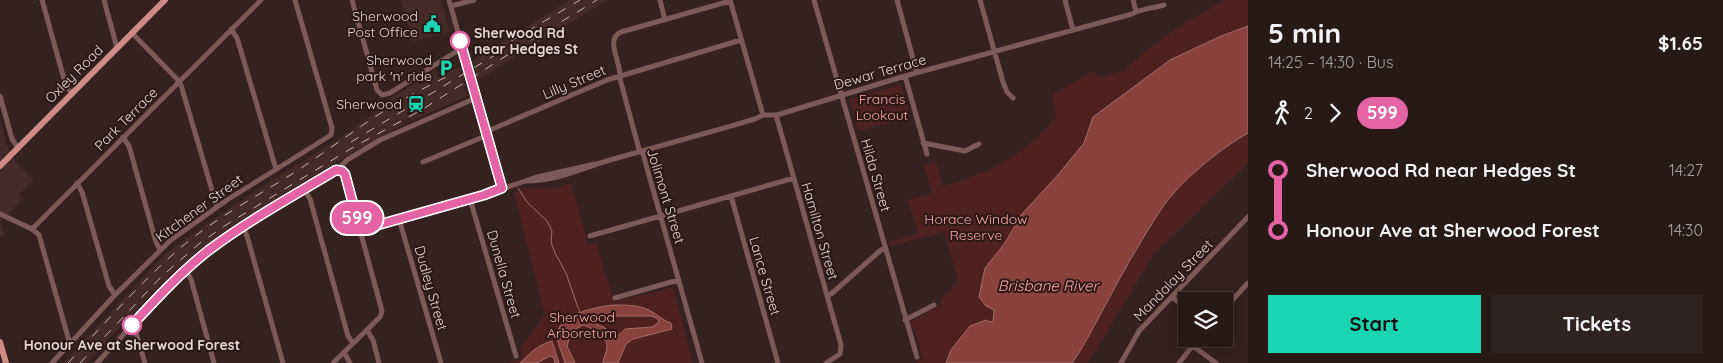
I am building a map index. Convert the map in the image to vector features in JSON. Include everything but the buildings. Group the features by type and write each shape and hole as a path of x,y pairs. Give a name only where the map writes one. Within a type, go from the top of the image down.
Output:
{"main road":[{"name":"Oxley Road","path":"0,166 166,0"},
{"path":"0,342 6,363"}],"street":[{"path":"42,0 66,86 72,94"},
{"path":"104,0 117,48"},
{"name":"Park Terrace","path":"32,229 261,0"},
{"name":"Kitchener Street","path":"52,363 160,250 217,207 328,137 332,132 295,0"},
{"path":"352,0 378,91 382,95 390,93 463,49"},
{"path":"474,0 450,3 502,188"},
{"path":"660,0 665,20 730,1 763,115"},
{"name":"Hilda Street","path":"814,0 917,357"},
{"path":"897,0 917,73"},
{"path":"980,0 1006,89 1013,98"},
{"path":"1065,0 1073,30"},
{"path":"1133,0 1136,11"},
{"name":"Dewar Terrace","path":"360,230 470,199 525,181 565,170 602,163 755,120 763,115 776,115 905,76 1132,14 1136,11 1164,5"},
{"name":"Jolimont Street","path":"665,20 621,32 614,36 613,42 621,71 620,79 702,363"},
{"path":"231,29 237,38 276,169"},
{"path":"132,33 179,82 217,207"},
{"name":"Lilly Street","path":"423,162 483,137 490,130 508,122 620,75 741,40"},
{"path":"905,76 926,154"},
{"path":"0,96 12,139 18,148"},
{"path":"97,363 162,293 210,250 243,226 338,169 347,160 380,140 476,98"},
{"name":"Hamilton Street","path":"776,115 841,345 841,352 826,363"},
{"path":"123,137 129,146 156,242 160,250"},
{"path":"924,143 963,151 979,144"},
{"path":"333,363 367,330 382,312 345,174 338,169"},
{"path":"590,236 794,178"},
{"path":"77,183 82,192 109,286 115,295"},
{"path":"304,189 310,199 348,336 353,343"},
{"name":"Lance Street","path":"731,196 778,363"},
{"name":"Dunella Street","path":"470,199 516,356"},
{"path":"0,214 32,229 39,235 70,344"},
{"name":"Mandalay Street","path":"1121,363 1139,331 1248,217"},
{"name":"Dudley Street","path":"399,219 441,363"},
{"path":"243,226 284,363"},
{"path":"827,295 831,294 880,250 885,248"},
{"path":"186,271 214,363"},
{"path":"615,298 678,280"},
{"path":"1233,299 1248,283"},
{"path":"1172,297 1178,302"},
{"path":"905,320 934,305"},
{"path":"132,325 136,332 145,363"},
{"path":"367,330 372,338 379,363"},
{"path":"1179,363 1192,347"},
{"path":"1194,347 1216,363"},
{"path":"344,352 350,363"}],"shaded area":[{"path":"400,0 441,0 450,32 412,42"},
{"path":"570,0 607,0 478,80 473,60"},
{"path":"458,67 461,68 465,79 462,80 466,86 464,87 469,95 412,121 410,118 403,122 404,124 353,152 230,227 169,276 87,363 63,363 164,255 261,187 342,137 380,109 380,104 395,96 397,101 399,100 396,95 434,70 438,78"},
{"path":"0,124 15,161 34,180 19,194 23,199 0,222"},
{"path":"0,222 5,236 0,237"}],"green space":[{"name":"Horace Window Reserve","path":"1225,0 1248,0 1248,26 1221,36 1170,60 1093,117 1084,143 1021,215 1005,243 985,268 980,298 986,306 994,310 993,321 951,350 946,363 915,363 923,359 914,329 909,323 940,305 942,298 958,281 944,232 890,246 889,242 918,234 908,200 932,193 924,166 936,161 943,186 975,176 1006,161 1033,141 1056,117 1053,95 1093,71 1100,77 1124,71 1145,51 1180,26"},
{"name":"Francis Lookout","path":"901,85 910,117 858,131 850,99"},
{"path":"1248,133 1248,163 1153,255 1088,363 1072,363 1161,210 1195,171"},
{"name":"Sherwood Arboretum","path":"571,183 588,244 596,242 614,302 673,287 693,363 509,363 521,359 520,349 545,315 514,192 526,188 551,189"}],"water":[{"name":"Brisbane River","path":"1248,26 1248,133 1200,168 1168,200 1136,250 1080,352 1072,363 946,363 951,350 970,326 986,320 993,321 994,310 986,306 979,297 985,268 1005,243 1021,215 1084,143 1093,117 1170,60 1221,36"},
{"path":"630,305 645,308 671,323 672,329 633,339 626,344 618,363 603,363 607,347 605,339 595,330 583,325 574,330 574,334 570,335 567,346 575,363 565,363 557,337 563,322 580,313 608,306","holes":["606,316 651,316 657,318 659,322 652,327 625,329 616,336 594,321"]},
{"path":"552,341 559,363 555,363 554,358 550,356 537,363 520,363 538,347"}],"waterway":[{"path":"518,188 527,202 547,221 552,231 551,242 566,273 578,308"},
{"path":"579,309 580,313"}],"railway":[{"path":"496,50 580,0"},
{"path":"80,363 161,277 200,243 229,223 352,148 423,109 597,0"},
{"path":"351,142 505,49"},
{"path":"68,363 136,290 192,238 220,218 305,166 392,106 452,74"}],"bus line":[{"name":"599","path":"132,325 162,293 210,250 243,226 338,169 345,174 360,230 484,195 502,188 460,41"}],"place":[{"name":"Sherwood Post Office","path":"432,24"},
{"name":"Sherwood Rd near Hedges St","path":"460,41"},
{"name":"Sherwood park 'n' ride","path":"446,68"},
{"name":"Sherwood","path":"416,104"},
{"name":"Honour Ave at Sherwood Forest","path":"132,325"}]}
